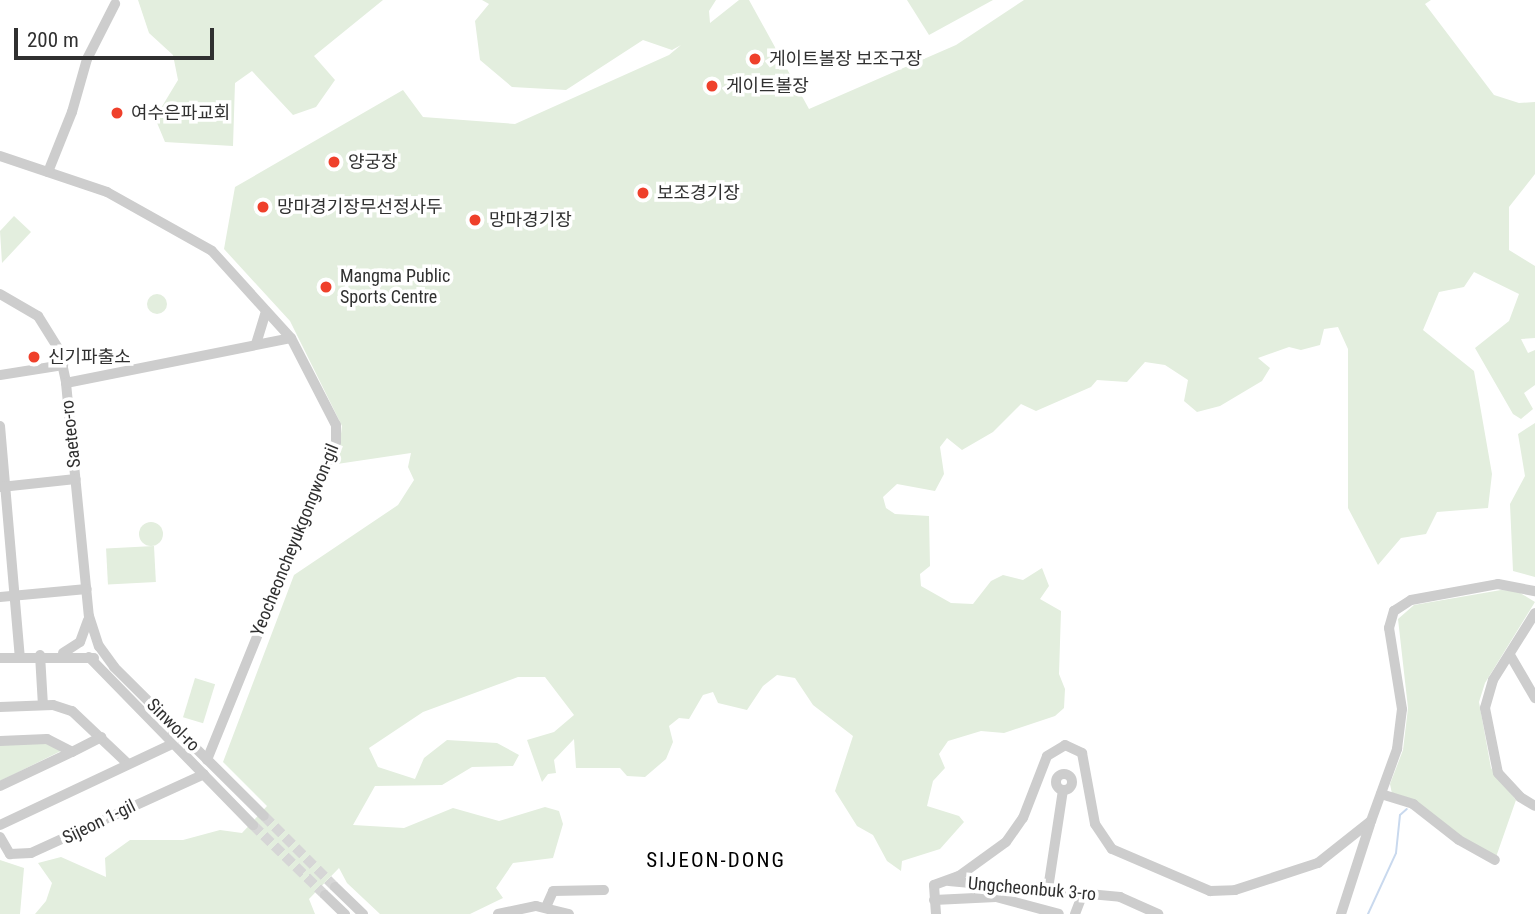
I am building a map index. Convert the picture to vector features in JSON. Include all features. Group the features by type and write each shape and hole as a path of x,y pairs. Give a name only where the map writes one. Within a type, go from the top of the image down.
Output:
{"street":[{"path":"48,172 72,112 86,59 115,4"},
{"name":"Yeocheoncheyukgongwon-gil","path":"0,156 107,192 201,243 291,338 336,425 336,442 207,760"},
{"name":"Saeteo-ro","path":"1,297 44,323 62,365 89,616"},
{"path":"256,344 266,311"},
{"path":"66,383 291,338"},
{"path":"0,375 62,365"},
{"path":"0,426 3,487 20,657"},
{"path":"3,487 76,480"},
{"path":"1341,914 1402,722 1389,628 1394,611 1410,600 1498,583 1535,591"},
{"path":"0,597 87,589"},
{"path":"1535,613 1488,691 1487,729 1498,773 1511,789 1535,806"},
{"path":"60,654 83,638 89,616"},
{"name":"Sinwol-ro","path":"89,616 92,627 114,667 264,816"},
{"path":"0,658 60,654 89,657 114,667"},
{"path":"1510,654 1535,698"},
{"path":"40,656 43,705"},
{"name":"Sinwol-ro","path":"89,657 253,825"},
{"path":"0,707 43,705 72,711 128,764"},
{"path":"0,786 102,737"},
{"path":"0,741 47,739 72,752"},
{"path":"0,825 174,743"},
{"path":"936,914 934,885 976,865 1016,830 1047,756 1065,745 1082,753 1095,824 1105,842 1201,888 1235,890 1318,863 1371,821"},
{"name":"Sijeon 1-gil","path":"0,837 5,854 31,853 204,774"},
{"path":"1048,888 1063,790"},
{"path":"1381,793 1413,804 1459,841 1495,860"},
{"path":"976,865 971,875 978,883"},
{"name":"Ungcheonbuk 3-ro","path":"945,881 1083,893 1132,901 1158,914"},
{"path":"335,887 363,914"},
{"path":"546,907 554,891 604,890"},
{"path":"1075,914 1083,893"},
{"path":"325,895 345,914"},
{"path":"934,900 996,897 1059,914"},
{"path":"498,914 546,907 569,914"}],"green space":[{"path":"138,0 383,0 314,56 335,80 316,107 293,115 252,71 235,83 233,146 165,142 155,118 178,80 173,55 149,33"},
{"path":"482,0 716,0 709,11 710,23 739,0 749,0 809,109 956,45 1024,0 1431,0 1425,4 1494,95 1519,103 1535,102 1535,174 1509,207 1509,250 1535,266 1535,338 1521,339 1528,353 1535,350 1535,385 1524,393 1533,409 1521,419 1513,414 1475,348 1509,321 1519,294 1474,272 1464,287 1439,292 1423,330 1474,371 1492,474 1488,508 1437,512 1426,534 1401,538 1378,565 1348,508 1348,349 1338,327 1324,329 1320,345 1301,350 1289,347 1258,358 1270,368 1262,381 1220,406 1197,412 1184,401 1188,380 1165,365 1145,362 1127,382 1097,380 1091,387 1036,411 1021,404 993,432 962,450 947,438 940,447 944,474 935,491 897,484 883,497 886,508 895,514 929,516 930,566 920,574 921,586 951,603 973,604 991,581 1003,575 1023,580 1042,568 1049,586 1040,599 1061,611 1059,674 1065,689 1064,708 1055,716 1004,733 981,731 948,741 939,754 945,768 933,781 927,806 959,816 964,822 940,849 902,861 901,871 887,861 873,835 857,826 835,791 853,736 813,705 795,678 777,675 763,686 747,710 718,703 713,692 703,695 689,719 679,718 669,726 673,742 666,759 645,777 627,776 620,768 576,768 574,739 554,760 556,773 548,774 542,782 527,740 554,732 574,715 545,677 518,677 423,712 369,748 378,767 415,779 424,758 447,740 497,743 519,755 513,766 472,767 442,785 375,786 353,825 404,828 453,808 499,821 545,807 559,811 563,824 553,858 513,863 496,888 503,898 470,914 380,914 347,883 339,868 309,899 315,914 35,914 46,901 52,883 38,863 61,857 106,877 105,858 130,840 183,840 220,830 242,833 267,806 223,762 294,575 398,505 414,480 408,467 411,453 337,464 342,426 290,321 224,249 235,187 403,90 423,117 515,124 669,55 681,45 672,50 643,40 566,90 512,87 480,60 475,21 489,4"},
{"path":"907,0 993,0 929,35"},
{"path":"14,216 31,232 2,263 0,231"},
{"path":"157,294 164,297 167,304 164,311 157,314 150,311 147,304 150,297"},
{"path":"1535,423 1535,577 1513,571 1510,504 1525,476 1518,434"},
{"path":"151,522 159,526 163,534 159,542 151,546 143,542 139,534 143,526"},
{"path":"154,546 156,582 108,584 106,549"},
{"path":"1501,590 1517,591 1535,602 1485,683 1479,702 1491,768 1516,800 1496,857 1392,794 1390,784 1403,750 1408,708 1398,619 1414,605"},
{"path":"195,678 215,684 203,723 183,717"},
{"path":"44,743 63,750 0,781 0,745"},
{"path":"0,860 24,868 20,914 0,914"}],"waterway":[{"path":"1368,914 1396,853 1400,815 1407,809"}],"tunnel":[{"path":"264,816 335,887"},
{"path":"253,825 325,895"}],"place":[{"name":"게이트볼장 보조구장","path":"755,59"},
{"name":"게이트볼장","path":"712,86"},
{"name":"여수은파교회","path":"117,113"},
{"name":"양궁장","path":"334,162"},
{"name":"보조경기장","path":"643,193"},
{"name":"망마경기장무선정사두","path":"263,207"},
{"name":"망마경기장","path":"475,220"},
{"name":"Mangma Public Sports Centre","path":"326,287"},
{"name":"신기파출소","path":"34,357"}],"district":[{"name":"SIJEON-DONG","path":"716,860"}]}
